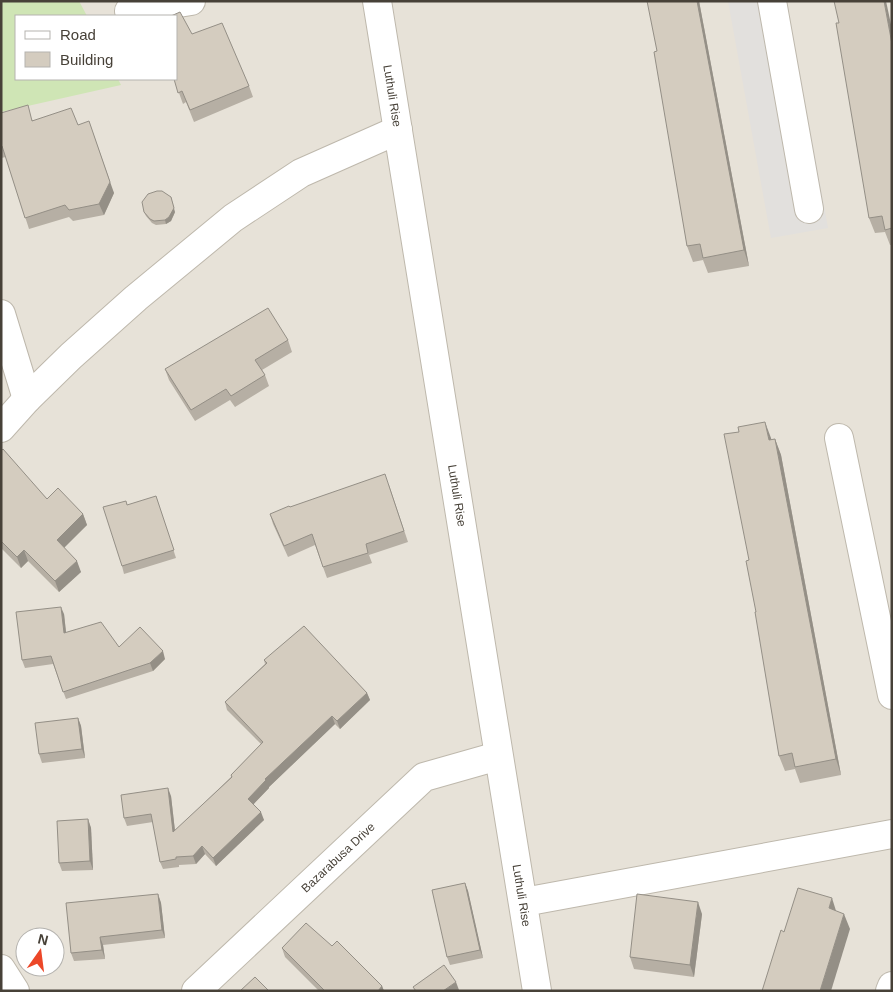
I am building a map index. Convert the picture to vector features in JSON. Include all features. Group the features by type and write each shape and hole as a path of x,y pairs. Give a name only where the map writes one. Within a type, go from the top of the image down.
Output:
{"street":[{"path":"129,11 191,1"},
{"name":"Luthuli Rise","path":"377,1 537,991"},
{"path":"772,1 809,209"},
{"path":"1,428 70,356 233,218 301,173 398,130"},
{"path":"1,314 27,399"},
{"path":"839,438 892,695"},
{"name":"Bazarabusa Drive","path":"196,991 424,777 498,756"},
{"path":"524,902 892,834"},
{"path":"1,969 14,991"},
{"path":"890,991 892,986"}],"shaded area":[{"path":"1,1 892,1 892,991 1,991"},
{"path":"728,1 787,1 828,228 771,238"}],"green space":[{"path":"1,1 79,1 86,15 15,15 15,80 118,80 121,85 1,112"}],"building":[{"path":"647,1 697,1 744,250 703,258 700,244 687,246 654,52 657,51"},
{"path":"834,1 884,1 892,44 892,228 885,230 882,216 869,218 836,23 839,23"},
{"path":"180,12 192,34 222,23 249,86 190,110 182,91 178,93 174,80 178,80 178,15 173,15"},
{"path":"28,105 32,121 71,108 78,125 89,121 110,182 99,204 69,210 65,205 25,218 1,146 1,113"},
{"path":"162,191 171,197 174,208 165,220 154,221 144,212 142,202 148,194"},
{"path":"268,308 288,340 255,360 265,375 231,396 226,389 191,410 165,369"},
{"path":"765,422 769,440 775,439 836,759 795,767 792,753 779,756 746,561 749,560 724,434 739,432 738,427"},
{"path":"3,449 47,499 58,488 83,514 57,540 77,561 55,581 24,550 17,557 1,541 1,451"},
{"path":"385,474 404,531 366,544 368,553 323,567 312,534 284,546 270,514"},
{"path":"156,496 174,550 122,566 103,507 126,501 127,505"},
{"path":"61,607 64,633 101,622 119,647 140,627 163,651 150,663 63,692 51,656 22,660 16,612"},
{"path":"304,626 367,693 337,721 332,716 265,779 248,799 261,812 213,858 202,846 193,856 176,857 176,859 160,862 151,814 124,818 121,795 168,788 173,832 232,777 231,775 263,742 225,702 267,663 264,660"},
{"path":"78,718 82,749 39,754 35,723"},
{"path":"88,819 90,861 59,863 57,821"},
{"path":"465,883 480,950 447,957 432,890"},
{"path":"798,888 832,898 829,908 844,914 820,991 762,991 781,930 784,932"},
{"path":"158,894 162,930 100,937 102,950 71,953 66,903"},
{"path":"637,894 698,902 690,965 630,957"},
{"path":"306,923 332,946 337,941 382,986 378,991 325,991 282,948"},
{"path":"444,965 456,982 443,991 416,991 413,987"},
{"path":"255,977 269,991 240,991"}]}
